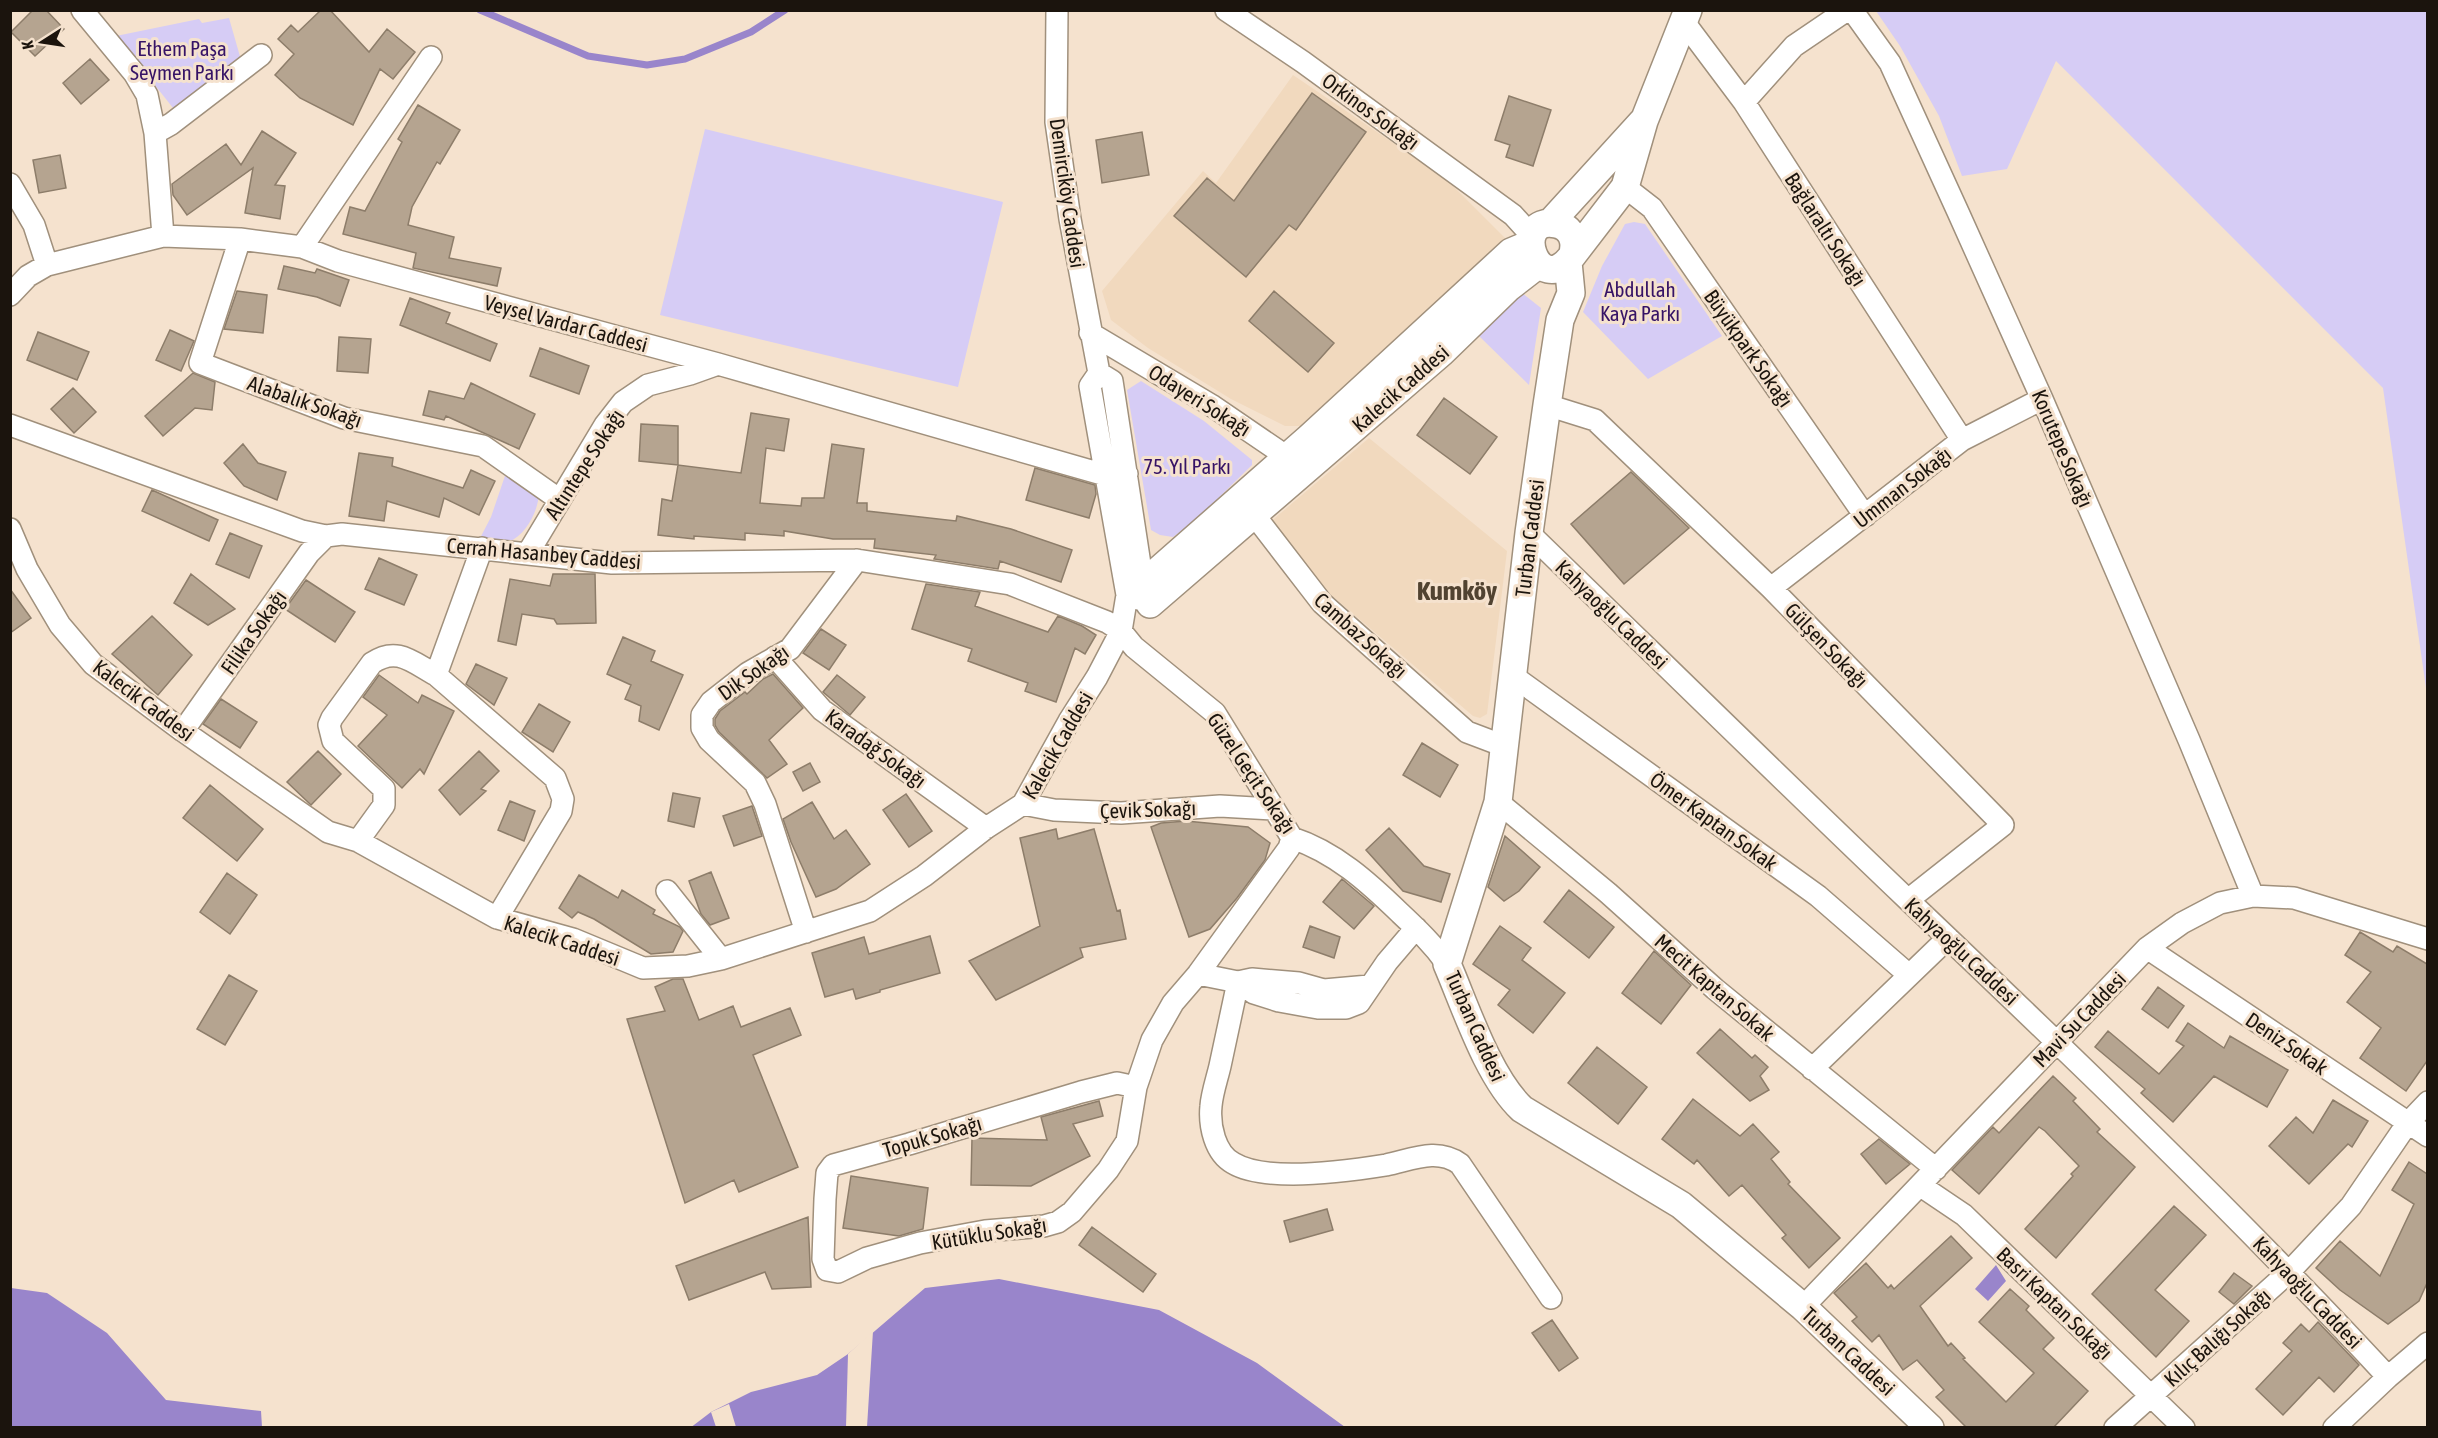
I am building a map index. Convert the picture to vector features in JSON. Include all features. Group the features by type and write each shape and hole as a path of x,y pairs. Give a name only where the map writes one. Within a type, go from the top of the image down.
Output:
{"main road":[{"path":"1548,248 1625,187 1644,121 1686,16"},
{"path":"1548,248 1644,121"},
{"name":"Turban Caddesi","path":"1548,248 1560,320 1529,533 1498,802 1447,964 1497,1077 1508,1096 1522,1109 1681,1205 1803,1307 1930,1428"},
{"name":"Kalecik Caddesi","path":"1140,594 1248,507 1297,464 1511,252 1548,248"}],"street":[{"path":"82,10 134,73 147,95 155,133 163,236"},
{"name":"Demirciköy Caddesi","path":"1057,10 1056,122 1068,208 1099,373 1112,381 1127,474 1140,594"},
{"name":"Orkinos Sokağı","path":"1226,10 1303,62 1513,214 1530,218 1548,248"},
{"path":"1744,102 1794,46 1850,10"},
{"name":"Korutepe Sokağı","path":"1850,10 1890,63 2042,399 2253,896"},
{"name":"Bağlaraltı Sokağı","path":"1686,16 1962,440"},
{"path":"155,133 171,124 261,54"},
{"path":"302,247 431,57"},
{"path":"10,184 34,225 47,265"},
{"name":"Büyükpark Sokağı","path":"1625,187 1652,208 1866,516"},
{"name":"Veysel Vardar Caddesi","path":"10,295 28,276 47,265 163,236 240,239 302,247 338,261 718,364 1105,475 1127,474"},
{"name":"Alabalık Sokağı","path":"240,239 200,363 344,418 483,446 560,500"},
{"name":"Odayeri Sokağı","path":"1090,333 1211,405 1297,464"},
{"name":"Altıntepe Sokağı","path":"528,553 605,425 623,402 648,386 718,364"},
{"name":"Demirciköy Caddesi","path":"1099,373 1090,386 1105,475 1140,594"},
{"name":"Umman Sokağı","path":"1771,588 1962,440 2042,399"},
{"name":"Gülşen Sokağı","path":"1547,405 1595,420 1771,588 2003,825 1908,900"},
{"name":"Cerrah Hasanbey Caddesi","path":"10,425 247,512 302,531 326,536 342,534 612,563 856,560 1010,584 1107,622 1121,631"},
{"name":"Cambaz Sokağı","path":"1248,507 1322,603 1467,732 1504,746"},
{"name":"Kalecik Caddesi","path":"10,529 27,569 60,625 93,664 183,731 328,832 358,841 497,918 573,939 643,968 688,966 721,959 870,911 924,876 986,828 1023,804 1069,721 1097,677 1140,594"},
{"name":"Kahyaoğlu Caddesi","path":"1529,533 2056,1041 2290,1271 2388,1377"},
{"name":"Filika Sokağı","path":"183,731 309,553 326,536"},
{"path":"436,675 482,548"},
{"name":"Dik Sokağı","path":"806,932 765,804 755,783 709,740 702,728 702,715 711,702 748,673 790,649 856,560"},
{"name":"Güzel Geçit Sokağı","path":"1121,631 1134,647 1215,713 1292,838 1312,844 1342,862 1416,928 1447,964"},
{"path":"358,841 384,805 384,789 333,741 329,725 372,663 380,657 391,654 402,656 436,675 555,778 560,788 563,799 561,811 497,918"},
{"name":"Karadağ Sokağı","path":"776,657 822,710 986,828"},
{"name":"Ömer Kaptan Sokak","path":"1513,676 1818,896 1909,975"},
{"name":"Mecit Kaptan Sokak","path":"1498,802 1812,1069 1935,1169"},
{"name":"Çevik Sokağı","path":"1023,804 1054,810 1121,813 1220,806 1273,809"},
{"name":"Kütüklu Sokağı","path":"827,1270 838,1272 867,1258 920,1243 985,1231 1044,1226 1058,1222 1072,1212 1107,1170 1127,1141 1136,1087 1152,1040 1173,1003 1198,974 1288,848 1292,838"},
{"path":"667,891 721,959"},
{"name":"Mavi Su Caddesi","path":"1803,1307 2147,948 2182,922 2220,903 2253,896 2295,898 2427,939"},
{"path":"1198,974 1238,982 1254,993 1278,1001 1318,1008 1346,1008 1359,1003 1369,986 1416,928"},
{"path":"1812,1069 1948,938"},
{"name":"Deniz Sokak","path":"2147,948 2427,1136"},
{"path":"1238,982 1211,1107 1218,1147 1226,1158 1248,1169 1288,1173 1353,1169 1422,1156 1450,1157 1460,1164 1551,1298"},
{"name":"Topuk Sokağı","path":"827,1270 823,1259 825,1198 827,1173 833,1165 1081,1092 1117,1083 1136,1087"},
{"name":"Kılıç Balığı Sokağı","path":"2115,1428 2290,1271 2351,1206 2407,1124 2427,1102"},
{"name":"Basri Kaptan Sokağı","path":"1921,1186 1964,1215 2184,1428"},
{"path":"2334,1428 2427,1343"}],"shaded area":[{"path":"1293,75 1445,178 1506,239 1303,426 1285,426 1231,399 1148,348 1111,320 1102,291 1203,171 1216,183"},
{"path":"1369,438 1507,551 1487,714 1480,718 1473,716 1324,589 1269,523"},
{"path":"1996,1265 2006,1281 1988,1301 1975,1289"},
{"path":"999,1279 1159,1310 1257,1363 1345,1427 690,1428 711,1412 751,1392 817,1375 848,1354 925,1288"},
{"path":"11,1288 47,1293 107,1333 166,1400 261,1411 262,1427 11,1427"}],"green space":[{"path":"1876,11 2427,11 2427,695 2383,388 2056,61 2007,169 1962,176 1939,116 1900,46"},
{"name":"Ethem Paşa Seymen Parkı","path":"229,18 241,60 177,113 116,36 199,19 202,23"},
{"path":"705,129 1003,202 958,387 660,315"},
{"name":"Abdullah Kaya Parkı","path":"1634,222 1645,224 1722,336 1648,379 1583,312 1602,266 1625,224"},
{"path":"1521,292 1541,308 1529,385 1479,336 1507,302"},
{"name":"75. Yıl Parkı","path":"1141,381 1204,421 1252,460 1252,465 1196,520 1173,537 1160,535 1151,530 1127,390"},
{"path":"507,470 539,493 536,508 525,529 513,540 499,544 477,544 491,517"}],"pier":[{"path":"873,1331 867,1427 846,1427 848,1354"},
{"path":"729,1404 736,1427 716,1427 711,1412"}],"building":[{"path":"33,10 46,10 64,29 35,56 11,32"},
{"path":"321,10 330,10 369,52 387,29 415,52 393,79 380,69 353,125 300,98 275,75 294,54 278,39 291,25 298,32"},
{"path":"90,59 109,80 81,104 63,83"},
{"path":"1312,93 1366,132 1296,230 1289,225 1246,277 1174,216 1207,178 1234,201"},
{"path":"1509,96 1551,110 1533,166 1506,157 1510,145 1495,140"},
{"path":"418,105 460,130 440,164 437,162 412,207 408,225 454,237 449,258 501,268 497,286 413,268 416,253 343,234 350,207 365,211 402,142 398,139"},
{"path":"262,131 296,153 275,185 285,186 280,219 245,213 253,168 187,215 173,195 172,184 226,144 241,165"},
{"path":"1142,132 1149,175 1102,183 1096,140"},
{"path":"60,155 66,188 39,193 33,160"},
{"path":"284,266 315,273 317,269 349,280 340,306 317,297 278,289"},
{"path":"237,291 267,295 263,333 224,329"},
{"path":"1274,291 1334,343 1308,372 1249,321"},
{"path":"410,298 450,313 446,323 497,344 490,361 400,325"},
{"path":"170,330 194,341 181,371 156,360"},
{"path":"38,332 89,352 77,380 27,360"},
{"path":"339,337 371,339 368,373 337,371"},
{"path":"540,348 589,366 579,394 530,376"},
{"path":"193,373 215,382 212,410 195,408 163,436 145,416"},
{"path":"471,383 535,414 519,449 446,416 444,420 423,415 429,391 464,399"},
{"path":"73,388 96,412 74,433 51,409"},
{"path":"1444,398 1497,437 1470,474 1417,435"},
{"path":"751,413 789,419 784,451 766,448 760,503 801,506 802,498 824,498 832,444 864,449 857,503 867,503 867,511 956,521 957,516 1011,529 1072,550 1061,582 1000,561 998,569 934,559 936,555 874,548 875,539 833,539 784,531 784,536 745,533 745,540 694,536 694,539 658,535 662,499 672,501 678,465 741,473"},
{"path":"641,424 678,426 678,465 639,461"},
{"path":"243,444 258,463 286,472 277,500 244,486 224,463"},
{"path":"359,453 393,458 392,466 463,488 471,470 495,481 479,515 444,498 439,517 387,501 384,521 349,516"},
{"path":"1035,468 1095,485 1096,494 1089,518 1026,500"},
{"path":"1631,472 1689,528 1624,584 1571,524"},
{"path":"152,490 218,520 209,541 142,511"},
{"path":"230,533 262,546 249,578 216,564"},
{"path":"379,558 417,575 404,605 365,589"},
{"path":"191,574 235,609 208,625 174,603"},
{"path":"553,574 595,574 596,623 557,624 554,619 522,614 516,645 498,641 510,579 550,586"},
{"path":"306,580 355,612 335,642 285,609"},
{"path":"926,584 980,592 975,606 1048,632 1058,616 1096,635 1085,654 1075,648 1056,702 1025,691 1028,683 968,661 972,649 912,629"},
{"path":"10,589 31,618 10,633"},
{"path":"152,616 192,655 158,695 112,654"},
{"path":"821,629 846,645 829,670 803,653"},
{"path":"623,637 655,651 651,661 683,675 659,730 639,721 641,706 625,699 631,685 607,674"},
{"path":"476,664 507,678 494,705 466,684"},
{"path":"773,674 803,708 769,740 787,764 767,778 719,732 715,719 720,711"},
{"path":"379,675 418,703 422,695 454,711 424,774 420,769 402,788 358,746 387,715 363,697"},
{"path":"837,675 865,697 850,715 823,692"},
{"path":"221,699 257,722 240,748 203,724"},
{"path":"539,704 570,722 553,752 522,732"},
{"path":"1422,743 1458,765 1440,797 1403,775"},
{"path":"318,751 341,774 311,805 287,782"},
{"path":"479,751 499,771 481,789 486,791 460,815 439,790"},
{"path":"810,763 820,782 803,791 793,772"},
{"path":"210,785 263,829 237,861 183,818"},
{"path":"673,793 700,798 694,827 668,821"},
{"path":"906,794 932,831 909,847 883,810"},
{"path":"510,801 535,811 524,841 498,830"},
{"path":"812,802 834,839 846,830 870,864 836,889 816,897 783,819"},
{"path":"752,806 762,836 734,846 723,816"},
{"path":"1186,821 1248,827 1270,843 1265,860 1237,898 1210,929 1189,937 1151,827 1161,823"},
{"path":"1389,828 1424,866 1450,874 1441,902 1403,891 1366,850"},
{"path":"1056,829 1058,839 1094,829 1117,911 1120,910 1126,939 1080,948 1083,957 996,1000 969,961 1040,926 1020,838"},
{"path":"1505,836 1540,867 1519,891 1504,901 1488,887"},
{"path":"711,872 729,918 710,925 701,914 689,881"},
{"path":"227,873 257,895 230,934 200,912"},
{"path":"579,875 618,898 622,890 655,910 653,914 680,927 683,931 673,952 651,954 594,919 578,912 572,918 559,908"},
{"path":"1342,879 1374,906 1354,929 1323,902"},
{"path":"1569,890 1614,927 1589,958 1544,922"},
{"path":"1310,926 1340,937 1334,958 1303,947"},
{"path":"1500,926 1531,948 1522,960 1565,993 1533,1033 1498,1005 1510,990 1473,964"},
{"path":"2360,932 2393,952 2397,946 2427,964 2427,1061 2406,1091 2360,1058 2381,1028 2347,1002 2371,972 2345,955"},
{"path":"930,936 940,973 856,999 853,989 825,997 812,953 864,937 869,954"},
{"path":"1654,951 1691,985 1661,1024 1622,993"},
{"path":"229,975 257,991 225,1045 197,1029"},
{"path":"673,979 683,979 699,1020 733,1006 741,1027 790,1008 801,1035 753,1055 798,1167 739,1192 734,1180 685,1203 627,1019 665,1011 655,987"},
{"path":"2158,987 2184,1006 2168,1028 2142,1009"},
{"path":"2188,1023 2224,1048 2230,1036 2288,1070 2267,1107 2214,1076 2173,1122 2141,1093 2145,1089 2095,1047 2108,1031 2159,1074 2184,1046 2176,1041"},
{"path":"1720,1029 1752,1058 1755,1055 1768,1067 1760,1076 1769,1090 1750,1101 1697,1053"},
{"path":"1597,1047 1647,1087 1618,1124 1568,1083"},
{"path":"2053,1076 2076,1098 2073,1101 2100,1129 2097,1132 2135,1167 2056,1258 2025,1229 2073,1176 2071,1174 2079,1166 2045,1131 2039,1127 1979,1194 1952,1170 1993,1127 1999,1133"},
{"path":"1693,1099 1740,1136 1753,1124 1779,1152 1771,1159 1790,1182 1788,1184 1840,1238 1809,1268 1782,1238 1786,1235 1742,1185 1729,1196 1697,1160 1694,1164 1662,1139"},
{"path":"2333,1100 2368,1121 2352,1147 2348,1144 2309,1184 2269,1146 2296,1117 2313,1133"},
{"path":"1099,1101 1103,1116 1073,1124 1090,1156 1031,1186 971,1185 972,1138 1047,1140 1041,1117"},
{"path":"1879,1139 1910,1164 1886,1184 1861,1154"},
{"path":"2409,1162 2427,1174 2427,1283 2419,1301 2388,1324 2340,1290 2316,1268 2340,1241 2380,1276 2414,1204 2392,1190"},
{"path":"851,1176 928,1188 923,1229 899,1236 843,1228"},
{"path":"2174,1206 2206,1235 2155,1290 2189,1321 2156,1357 2092,1294"},
{"path":"1327,1209 1333,1230 1290,1242 1284,1221"},
{"path":"808,1217 811,1287 772,1289 765,1272 689,1300 676,1266"},
{"path":"1092,1227 1156,1274 1143,1292 1079,1245"},
{"path":"1951,1236 1972,1258 1920,1306 1948,1346 1951,1343 1965,1358 1963,1359 2006,1402 2034,1373 1979,1322 2010,1289 2029,1306 2026,1310 2054,1338 2043,1349 2088,1391 2053,1428 1967,1428 1936,1397 1944,1390 1917,1360 1903,1370 1879,1335 1872,1342 1852,1321 1857,1317 1834,1293 1866,1263 1888,1288 1891,1285 1894,1289"},
{"path":"2234,1273 2252,1286 2234,1304 2219,1292"},
{"path":"1552,1320 1578,1358 1559,1371 1532,1333"},
{"path":"2318,1322 2359,1365 2334,1392 2319,1377 2283,1415 2256,1389 2292,1351 2283,1343 2301,1324 2309,1332"}],"waterway":[{"path":"480,10 588,56 647,65 685,59 751,32 785,10"}],"district":[{"name":"Kumköy","path":"1457,590"}]}
